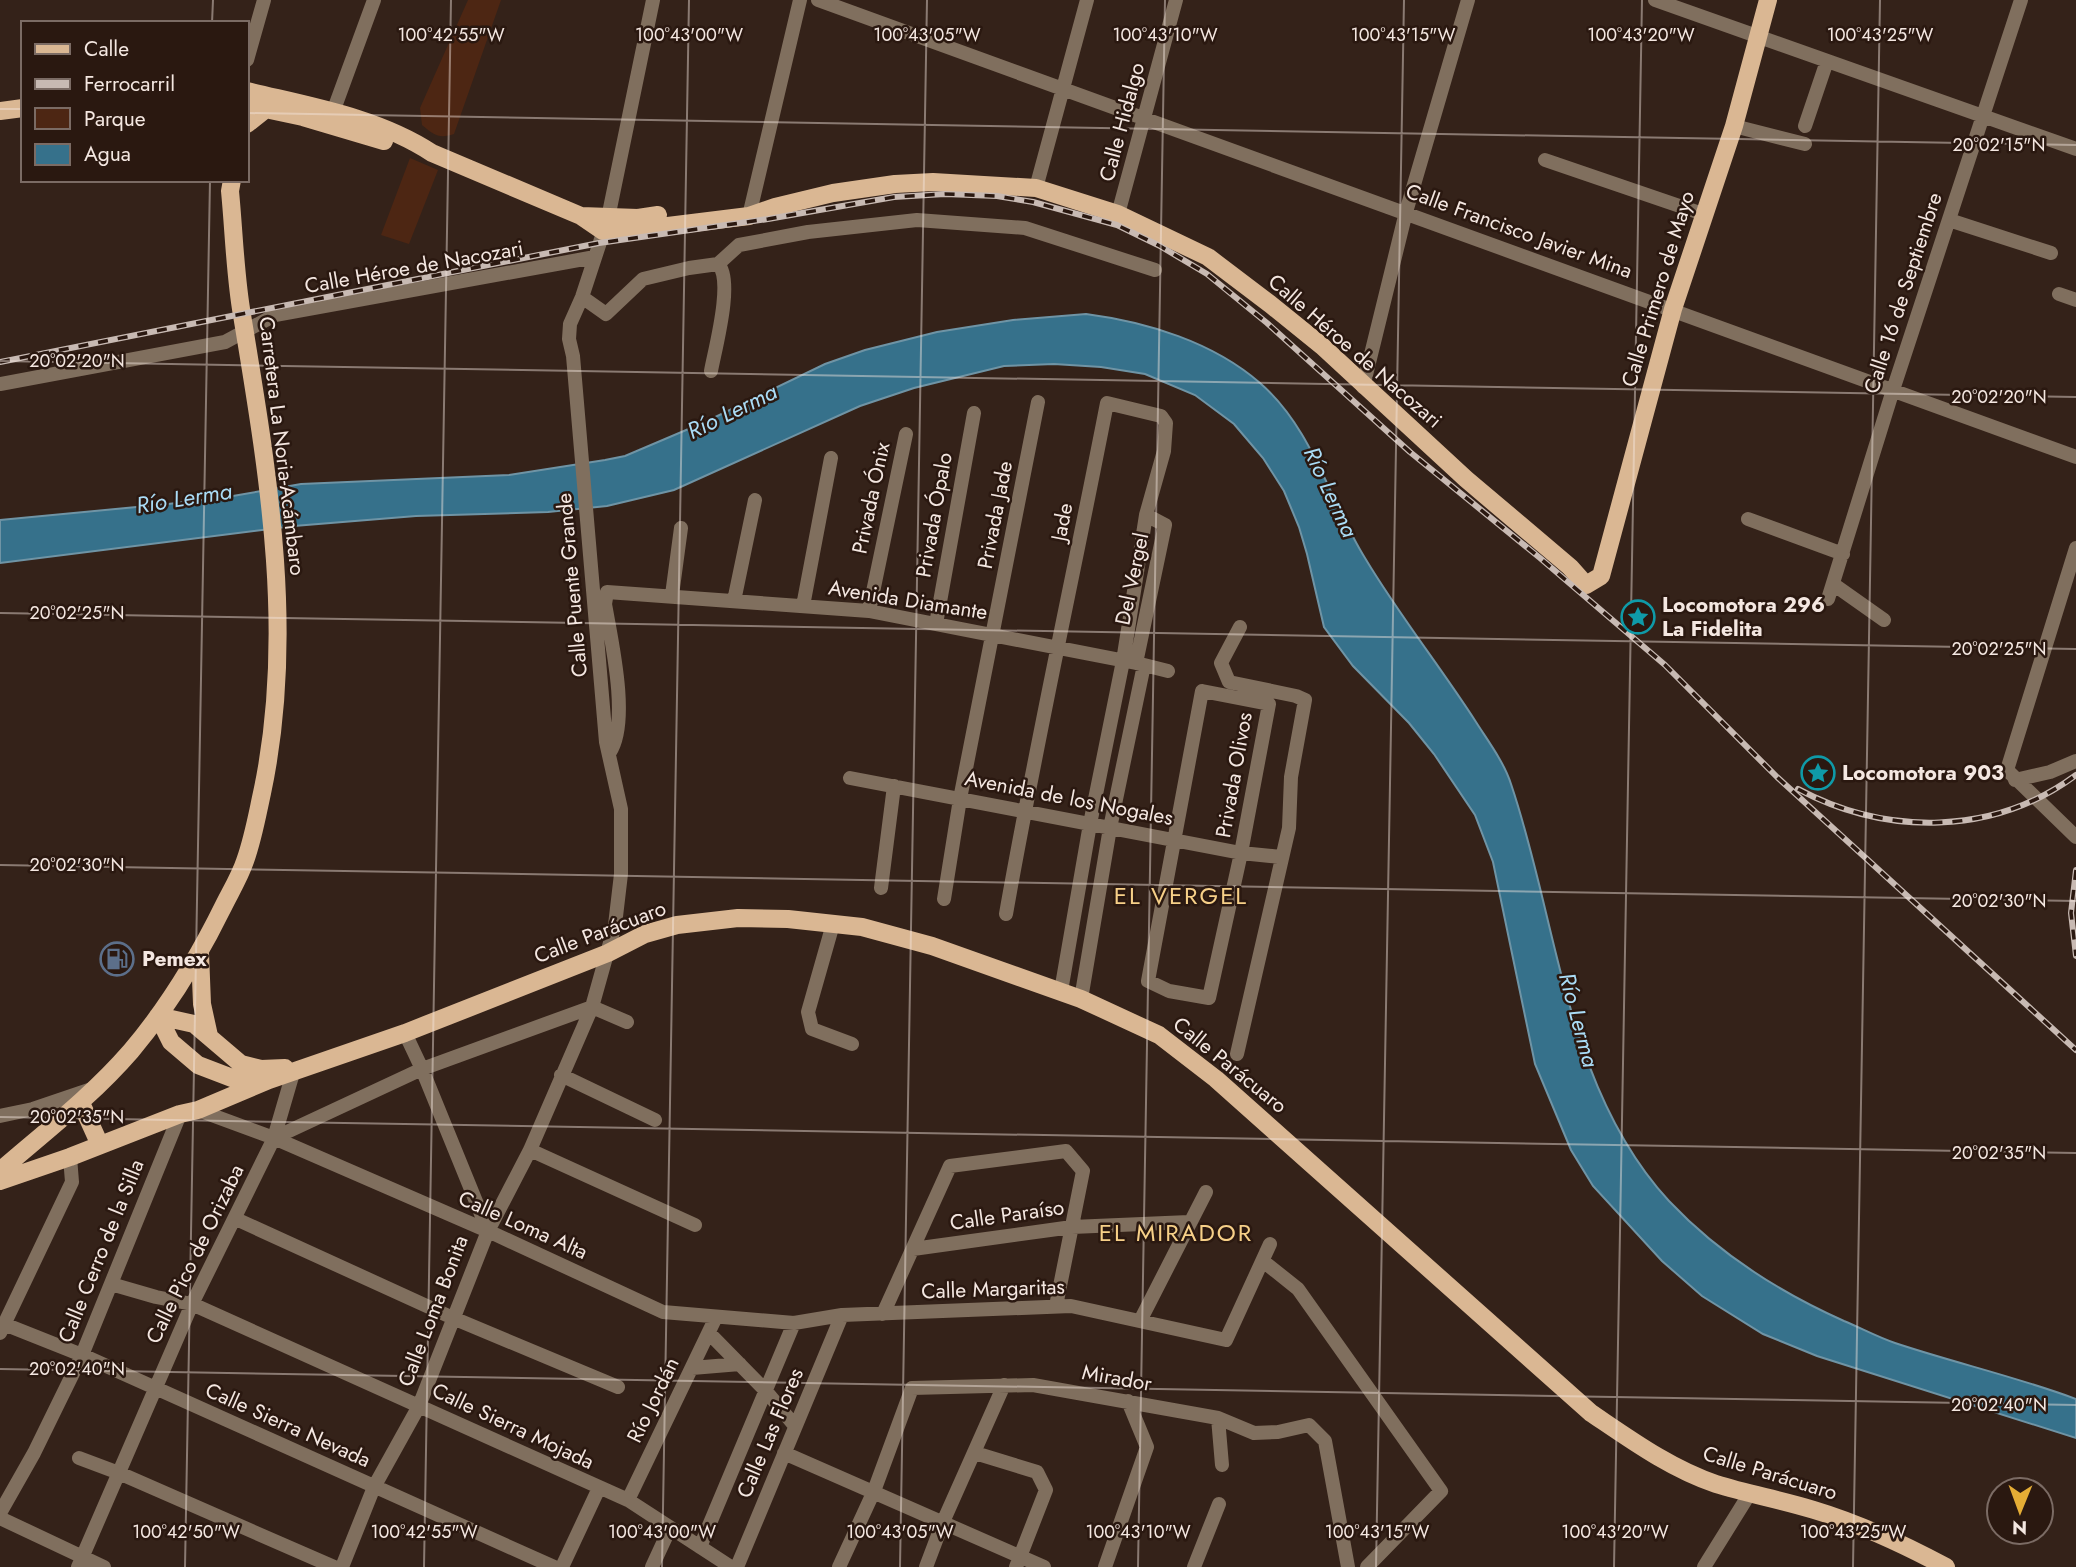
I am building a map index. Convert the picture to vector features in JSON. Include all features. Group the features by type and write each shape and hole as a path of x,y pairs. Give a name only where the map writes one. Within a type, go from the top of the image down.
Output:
{"main road":[{"name":"Calle Primero de Mayo","path":"1586,585 1601,576 1673,309 1734,126 1768,0"},
{"path":"248,91 333,112 409,138 432,153"},
{"path":"248,105 432,153 605,225"},
{"path":"0,111 21,108"},
{"path":"248,123 266,109"},
{"path":"0,123 21,121"},
{"name":"Calle Héroe de Nacozari","path":"605,225 638,218 750,211 895,184 968,183 1036,188 1118,214 1208,257 1322,346 1363,387 1570,567 1586,585"},
{"name":"Carretera La Noria-Acámbaro","path":"0,1171 81,1103 158,1016 200,953 245,863 254,831 268,764 278,679 277,570 229,184"},
{"name":"Calle Parácuaro","path":"300,1070 405,1033 608,953 645,934 677,925 738,918 788,919 862,927 932,946 1081,999 1159,1035 1216,1079 1591,1413 1643,1448 1682,1470 1716,1483 1815,1510 1889,1537 1946,1567"},
{"path":"200,953 202,1003 209,1036"},
{"path":"158,1016 194,1024 241,1064 261,1069 300,1070"},
{"path":"158,1016 171,1042 198,1065 232,1078 269,1080"},
{"path":"0,1181 180,1114 198,1110 300,1070"},
{"path":"81,1103 100,1145"}],"street":[{"path":"248,56 264,0"},
{"path":"333,112 374,0"},
{"name":"Calle Puente Grande","path":"608,953 615,925 621,874 621,809 608,748 569,324 582,297 605,225 653,0"},
{"path":"750,211 800,0"},
{"name":"Calle Francisco Javier Mina","path":"818,0 2076,457"},
{"path":"1036,188 1087,0"},
{"name":"Calle Hidalgo","path":"1118,214 1176,0"},
{"path":"1363,387 1406,212 1468,0"},
{"path":"1655,0 2076,149"},
{"name":"Calle 16 de Septiembre","path":"1828,599 1893,390 2021,0"},
{"path":"1805,126 1827,61"},
{"path":"1734,126 1805,144"},
{"path":"1545,160 1703,214"},
{"path":"582,297 606,314 643,279 718,264 739,245 808,232 917,220 1025,228 1154,270"},
{"path":"1949,220 2051,253"},
{"name":"Calle Héroe de Nacozari","path":"0,384 225,342 275,315 594,257"},
{"path":"711,371 723,303 724,277 718,264"},
{"path":"2059,294 2076,300"},
{"name":"Privada Jade","path":"944,899 960,799 1038,402"},
{"name":"Del Vergel","path":"1107,403 1161,416 1166,423 1164,451 1146,515 1134,663"},
{"name":"Jade","path":"1006,914 1024,811 1107,403"},
{"name":"Privada Ópalo","path":"936,624 974,413"},
{"name":"Privada Ónix","path":"869,611 906,434"},
{"path":"803,606 831,458"},
{"path":"734,601 755,500"},
{"name":"Del Vergel","path":"1134,663 1165,525 1146,515"},
{"path":"1748,519 1843,554"},
{"path":"672,596 681,528"},
{"path":"2011,775 2076,548"},
{"path":"1833,584 1884,620"},
{"name":"Avenida Diamante","path":"608,748 614,746 619,712 617,674 605,595 607,592 869,611 1168,671"},
{"path":"1237,1054 1289,828 1291,777 1305,700 1229,682 1221,663 1240,627"},
{"path":"1061,992 1090,824 1134,663"},
{"path":"1081,999 1111,828 1134,663"},
{"name":"Privada Olivos","path":"1202,691 1269,704 1241,853 1209,998 1169,991 1148,981 1202,691"},
{"path":"2011,775 2050,772 2076,761"},
{"path":"2011,775 2076,837"},
{"name":"Avenida de los Nogales","path":"850,778 1241,853 1282,857"},
{"path":"881,888 894,786"},
{"path":"833,924 808,1012 812,1029 852,1044"},
{"name":"Calle Loma Bonita","path":"342,1567 374,1487 419,1406 488,1231 530,1150 592,1006 608,953"},
{"path":"274,1138 422,1069 592,1006 627,1022"},
{"path":"405,1033 488,1231"},
{"name":"Calle Pico de Orizaba","path":"81,1562 154,1388 274,1138 300,1070"},
{"path":"561,1075 655,1121"},
{"path":"0,1116 33,1109 97,1087"},
{"name":"Calle Loma Alta","path":"198,1110 274,1138 488,1231 663,1312 794,1323 842,1315"},
{"name":"Calle Cerro de la Silla","path":"0,1516 34,1454 82,1355 180,1114"},
{"path":"530,1150 695,1225"},
{"path":"883,1314 950,1166 1066,1152 1083,1171 1056,1306"},
{"path":"2,1328 72,1182 70,1157"},
{"path":"1140,1321 1206,1192"},
{"path":"236,1219 453,1318 618,1387"},
{"name":"Calle Paraíso","path":"914,1249 1072,1227 1189,1222"},
{"path":"1270,1244 1263,1261 1298,1289 1441,1490 1367,1567"},
{"name":"Calle Margaritas","path":"842,1315 1071,1306 1226,1340 1263,1261"},
{"name":"Calle Sierra Mojada","path":"111,1284 192,1304 628,1500 730,1567"},
{"name":"Calle Las Flores","path":"737,1567 842,1315"},
{"name":"Río Jordán","path":"628,1500 716,1317"},
{"path":"700,1547 794,1323"},
{"name":"Calle Sierra Nevada","path":"2,1328 82,1355 554,1567"},
{"path":"709,1333 765,1390 795,1426"},
{"path":"692,1368 740,1364"},
{"path":"926,1567 943,1522 1004,1385"},
{"name":"Mirador","path":"874,1491 912,1388 1032,1385 1219,1418 1254,1433 1278,1432 1309,1425 1325,1441 1348,1567"},
{"path":"1105,1567 1147,1447 1128,1401"},
{"path":"1219,1418 1223,1465"},
{"path":"975,1453 1037,1472 1046,1490 1019,1561"},
{"path":"783,1454 943,1522 1019,1561 1045,1567"},
{"path":"79,1458 334,1567"},
{"path":"562,1567 599,1488"},
{"path":"839,1567 874,1491"},
{"path":"1709,1563 1750,1493"},
{"path":"1194,1567 1219,1504"},
{"path":"0,1516 81,1562 104,1567"},
{"path":"652,1567 670,1528"}],"green space":[{"path":"468,0 501,0 454,134 440,136 422,125 420,108"},
{"path":"410,158 438,170 409,244 381,235"}],"water":[{"name":"Río Lerma","path":"1086,314 1132,322 1178,336 1222,356 1260,383 1294,422 1365,558 1504,768 1527,837 1569,1002 1586,1056 1607,1108 1634,1156 1669,1201 1729,1255 1820,1310 1895,1343 2076,1399 2076,1438 1817,1356 1763,1334 1702,1296 1662,1261 1593,1186 1571,1150 1535,1064 1493,862 1475,815 1434,754 1409,723 1353,666 1324,627 1299,527 1284,491 1263,458 1234,424 1195,395 1145,374 1101,367 1054,364 1004,366 914,388 860,406 674,490 607,506 548,512 416,516 294,526 0,563 0,520 227,497 301,484 509,475 605,460 625,456 705,422 825,364 865,350 937,332 1013,320"}],"railway":[{"path":"0,362 599,243 768,219 894,197 945,194 997,196 1033,202 1117,225 1160,246 1207,274 1267,323 1410,452 1665,665 1777,777 2076,1050"},
{"path":"1798,789 1867,815 1903,821 1939,822 1975,819 2010,810 2044,795 2076,775"},
{"path":"2076,870 2071,913 2076,956"}],"place":[{"name":"Locomotora 296 La Fidelita","path":"1638,617"},
{"name":"Locomotora 903","path":"1818,773"},
{"name":"Pemex","path":"117,959"}],"district":[{"name":"EL VERGEL","path":"1181,895"},
{"name":"EL MIRADOR","path":"1176,1232"}]}
